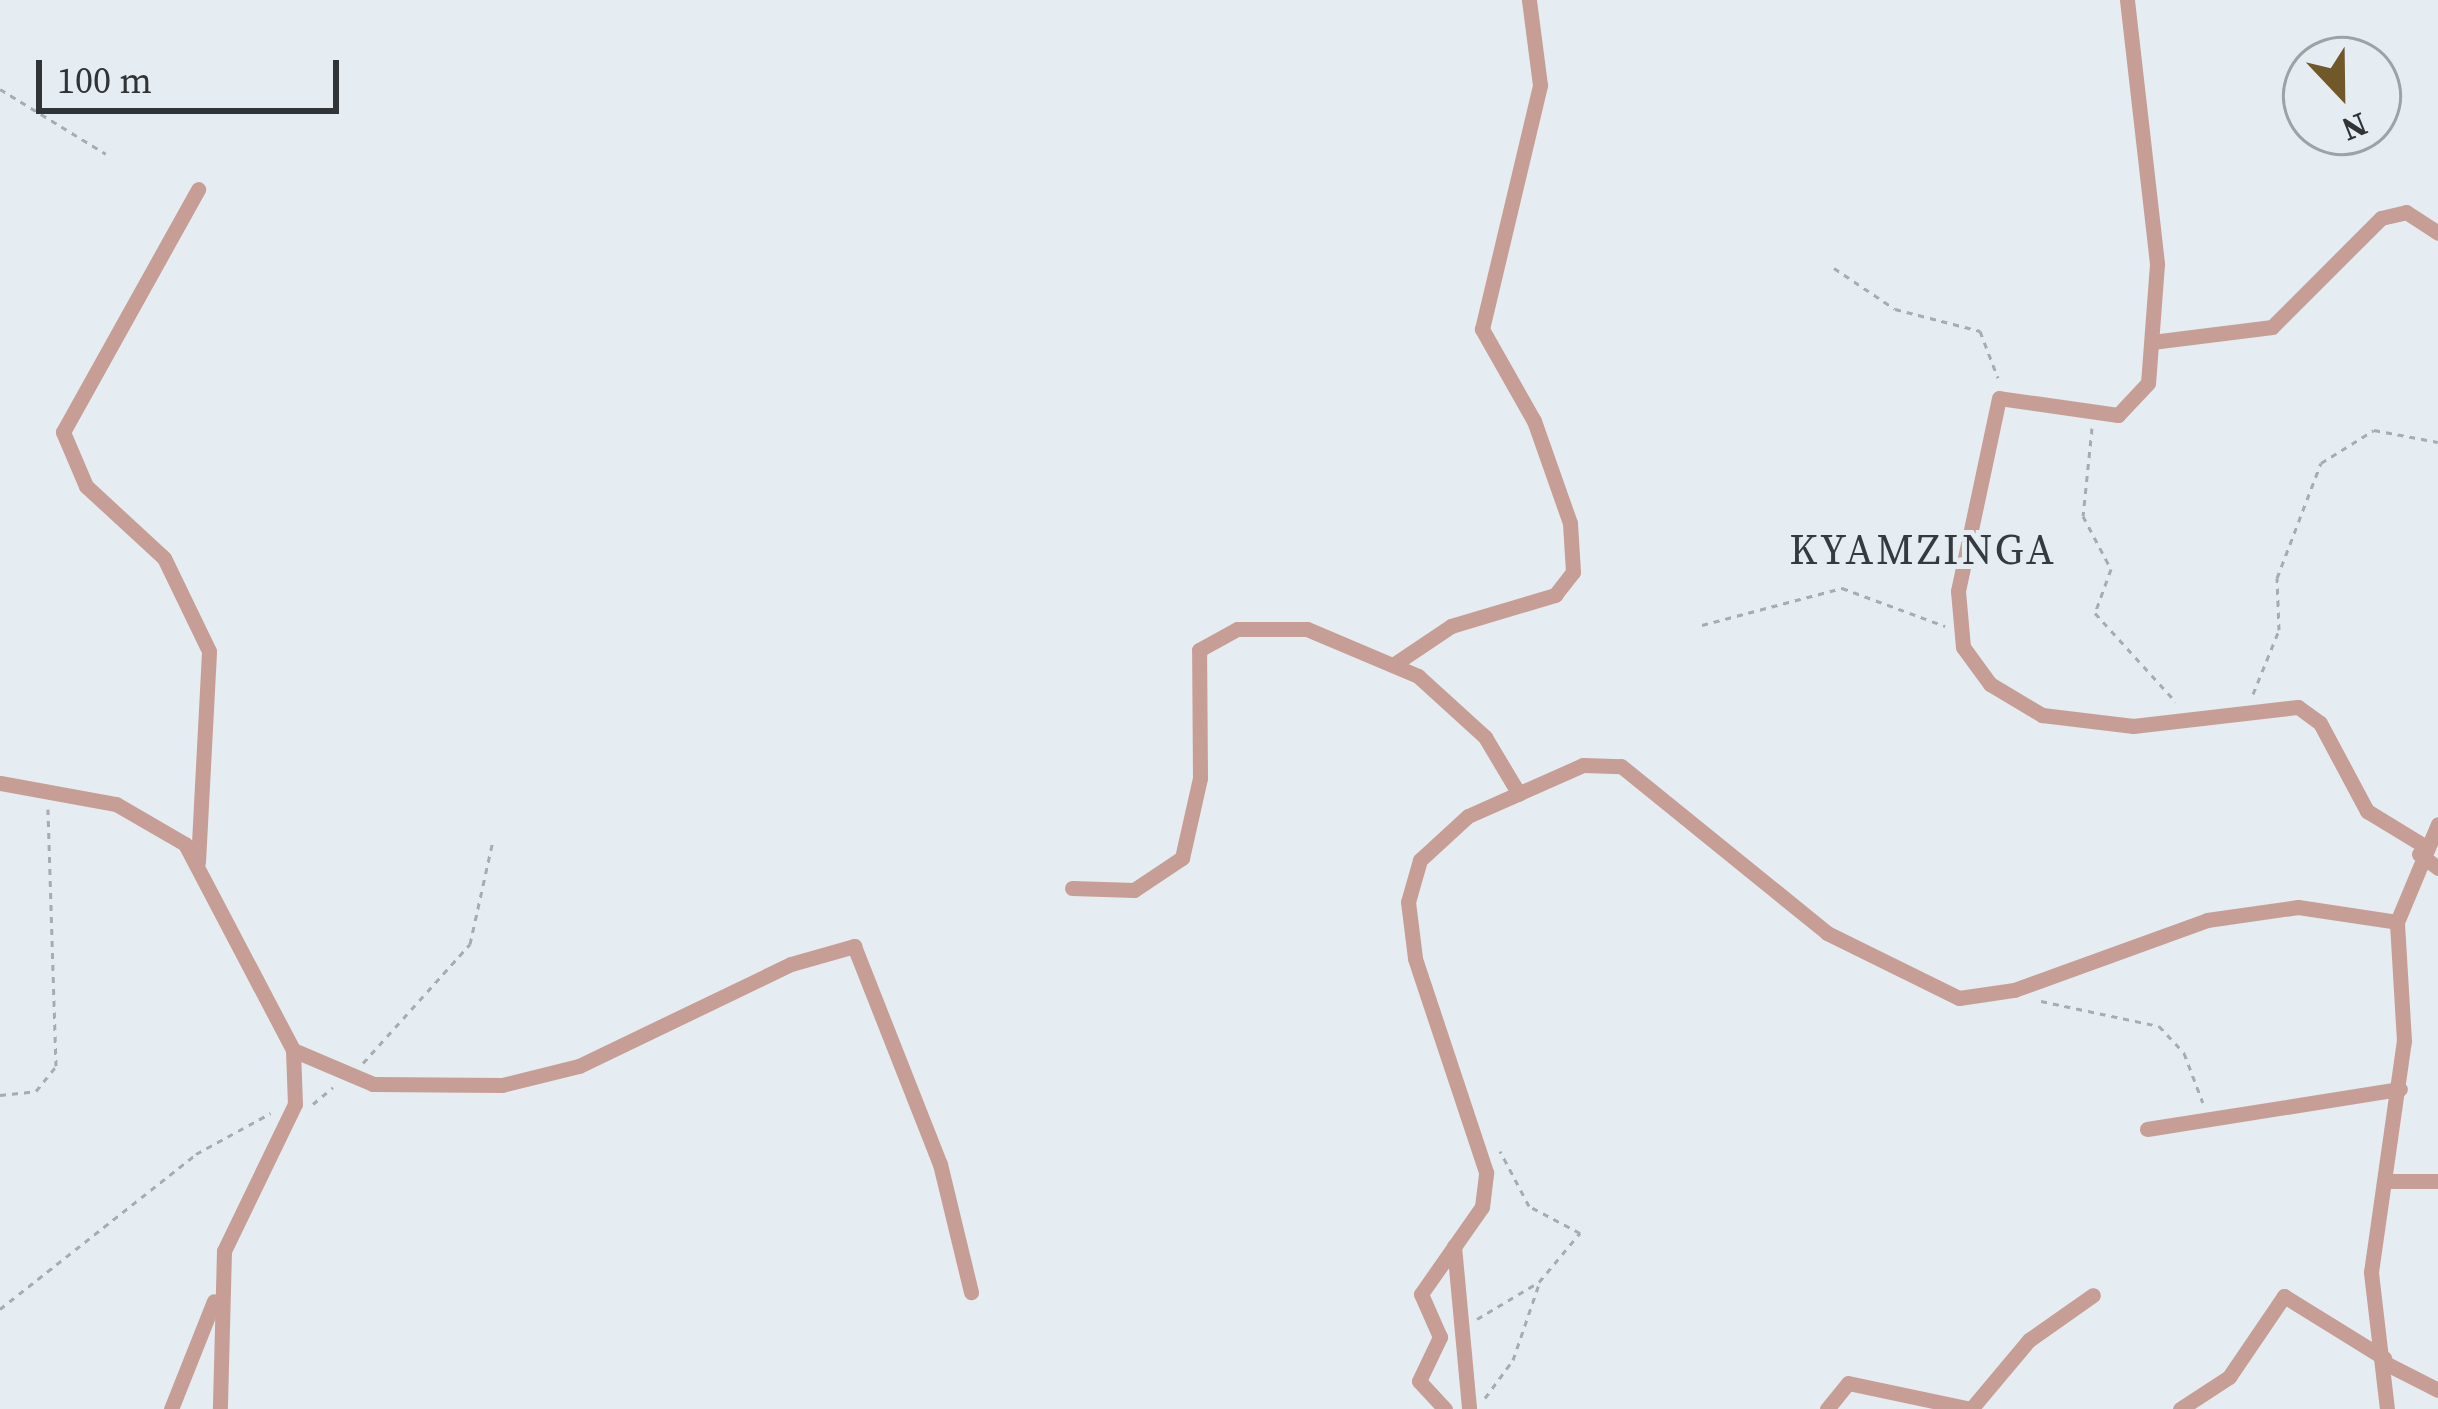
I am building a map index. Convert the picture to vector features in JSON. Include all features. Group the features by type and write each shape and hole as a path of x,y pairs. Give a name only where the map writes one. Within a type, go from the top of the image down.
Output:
{"street":[{"path":"1393,664 1451,626 1555,595 1573,572 1570,523 1534,421 1482,329 1540,86 1529,0"},
{"path":"2127,0 2154,217 2152,342 2141,402 2096,414 1999,398 1958,631 1990,684 2042,715 2133,725 2250,710 2309,712 2367,811 2421,849 2438,868"},
{"path":"198,189 63,432 86,485 164,558 209,651 198,862"},
{"path":"2152,342 2272,327 2381,218 2406,212 2438,233"},
{"path":"1072,888 1134,890 1182,858 1200,778 1199,650 1210,638 1307,629 1393,664 1448,696 1519,794"},
{"path":"1445,1409 1419,1381 1440,1337 1421,1294 1487,1192 1480,1147 1438,1038 1408,902 1442,832 1583,765 1621,766 1827,933 1959,998 2014,990 2207,920 2298,907 2397,922"},
{"path":"0,783 144,813 198,862 293,1050 295,1104 240,1205 218,1292 171,1409"},
{"path":"2387,1409 2385,1360 2371,1273 2400,1089 2397,922 2421,849 2438,824"},
{"path":"293,1050 350,1080 417,1088 540,1076 854,946 940,1164 971,1292"},
{"path":"2147,1129 2400,1089"},
{"path":"2388,1181 2438,1180"},
{"path":"1454,1246 1470,1408"},
{"path":"218,1292 220,1409"},
{"path":"1826,1409 1847,1383 1971,1409 2030,1340 2093,1295"},
{"path":"2180,1409 2229,1378 2284,1296 2438,1390"}],"path":[{"path":"0,89 106,154"},
{"path":"1834,268 1895,309 1981,331 1999,398"},
{"path":"2096,414 2083,516 2111,569 2095,614 2196,718"},
{"path":"2250,710 2279,630 2277,578 2321,463 2374,430 2438,442"},
{"path":"1702,625 1842,588 1958,631"},
{"path":"0,1095 36,1091 56,1066 45,789"},
{"path":"350,1080 470,944 493,840"},
{"path":"2014,990 2158,1026 2184,1052 2213,1120"},
{"path":"0,1310 196,1154 295,1104"},
{"path":"1470,1408 1505,1376 1540,1282 1580,1230 1529,1206 1506,1154 1480,1147"},
{"path":"1460,1328 1540,1282"}],"district":[{"name":"KYAMZINGA","path":"1923,549"}]}
